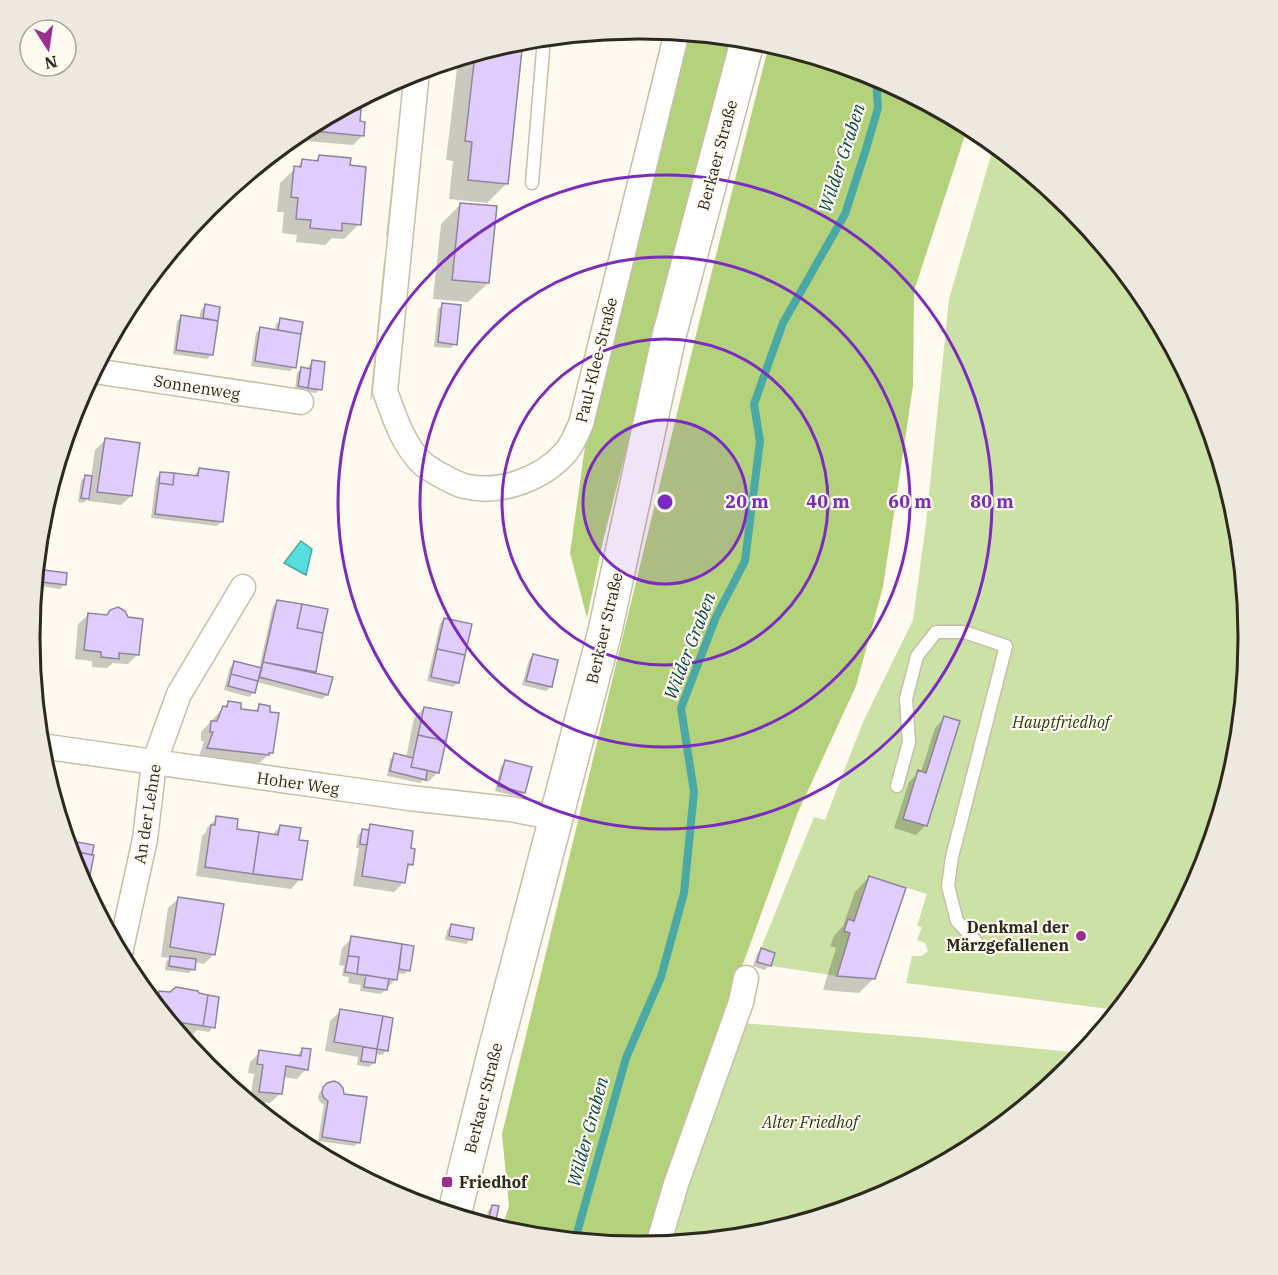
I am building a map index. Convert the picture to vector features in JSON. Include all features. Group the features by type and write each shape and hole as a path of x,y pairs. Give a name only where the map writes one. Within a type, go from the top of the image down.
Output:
{"main road":[{"name":"Berkaer Straße","path":"456,1207 605,631 669,336 745,49"}],"street":[{"name":"Paul-Klee-Straße","path":"416,83 385,391 410,449 424,465 445,478 465,486 490,488 517,484 541,473 565,454 581,424 674,40"},
{"name":"Sonnenweg","path":"102,372 301,402"},
{"name":"An der Lehne","path":"123,940 145,839 154,763 179,693 243,586"},
{"name":"Hoher Weg","path":"51,748 409,798 510,809 556,818"},
{"path":"661,1235 676,1184 741,1002 746,978"}],"lane":[{"path":"532,183 543,47"},
{"path":"897,786 909,742 906,699 917,656 936,632 964,632 1006,646 952,857 948,886 957,921 980,946"}],"green space":[{"path":"683,41 729,46 603,541 587,618 570,553 588,425"},
{"path":"767,53 794,59 868,85 904,101 965,136 914,291 913,386 883,587 856,686 798,812 739,975 655,1236 600,1235 561,1231 505,1220 509,1206 502,1134"},
{"name":"Hauptfriedhof","path":"991,154 1034,188 1062,214 1114,273 1137,305 1176,373 1192,408 1206,445 1226,521 1236,598 1238,638 1232,716 1217,792 1206,830 1176,902 1137,970 1108,1009 906,983 912,956 922,956 928,951 925,943 917,940 922,927 917,926 927,894 869,876 854,921 848,919 844,931 850,933 837,976 771,966 775,953 761,948 814,817 825,820 863,722 913,620 926,523 949,299"},
{"path":"394,165 402,166 395,236 386,235"},
{"path":"384,260 393,261 381,384 370,401"},
{"name":"Alter Friedhof","path":"742,1023 1070,1052 1034,1087 972,1135 904,1174 868,1190 794,1216 717,1231 672,1235"}],"water":[{"path":"301,541 312,549 306,575 284,563"}],"building":[{"path":"522,51 508,184 468,180 472,142 465,141 474,62"},
{"path":"357,110 361,110 360,121 365,122 364,136 320,132"},
{"path":"319,155 351,158 350,165 366,167 361,225 342,223 342,231 310,228 311,220 296,219 298,198 291,197 294,166 301,167 302,159 318,161"},
{"path":"460,203 497,206 489,283 452,280"},
{"path":"442,303 461,305 457,345 438,342"},
{"path":"205,304 220,307 218,321 203,318"},
{"path":"181,315 218,321 213,355 176,350"},
{"path":"280,318 303,322 301,334 278,330"},
{"path":"260,327 301,334 296,368 255,361"},
{"path":"312,360 325,362 322,390 308,388"},
{"path":"301,367 311,369 308,388 298,386"},
{"path":"105,438 140,443 132,496 97,492"},
{"path":"199,468 229,472 223,522 155,514 159,483 173,485 174,473 198,476"},
{"path":"160,472 174,473 173,485 159,483"},
{"path":"85,475 92,476 89,499 81,498"},
{"path":"45,570 67,573 66,585 44,582"},
{"path":"277,600 302,604 297,628 323,633 316,672 263,662"},
{"path":"302,604 328,609 323,633 297,628"},
{"path":"118,607 125,611 128,617 143,619 139,655 119,653 119,659 101,657 101,652 84,650 88,613 107,615 110,610"},
{"path":"444,618 472,624 465,655 437,649"},
{"path":"437,649 465,655 459,683 431,677"},
{"path":"533,654 558,660 552,687 526,681"},
{"path":"234,661 262,668 258,681 231,674"},
{"path":"263,662 333,677 328,695 259,677"},
{"path":"231,674 258,681 255,693 228,686"},
{"path":"228,701 241,703 241,709 258,711 259,704 270,706 270,712 279,713 273,753 269,755 207,748 213,732 210,732 211,721 217,721 223,706 227,707"},
{"path":"424,707 452,712 446,741 418,735"},
{"path":"944,716 960,721 927,826 903,819 918,770 926,773"},
{"path":"418,735 446,741 439,773 411,767"},
{"path":"394,753 413,758 411,767 427,770 426,780 390,771"},
{"path":"505,760 532,767 525,793 498,786"},
{"path":"216,816 238,819 237,829 259,832 253,874 205,867 211,825 215,825"},
{"path":"370,824 413,831 411,848 415,849 413,865 408,864 405,883 362,876"},
{"path":"280,825 301,828 299,840 308,841 302,880 253,874 259,832 278,835"},
{"path":"362,829 369,830 367,845 360,844"},
{"path":"77,843 94,845 92,855 80,852"},
{"path":"81,853 94,855 90,876"},
{"path":"869,876 906,888 875,979 837,976 850,933 844,931 848,919 854,921"},
{"path":"178,897 224,904 215,955 170,947"},
{"path":"451,924 474,928 472,940 449,936"},
{"path":"351,936 402,944 397,980 357,974 359,957 348,956"},
{"path":"402,944 414,946 410,971 399,969"},
{"path":"761,948 775,953 771,966 757,962"},
{"path":"170,956 196,959 195,970 169,966"},
{"path":"348,956 359,957 357,974 345,972"},
{"path":"366,975 389,979 387,990 364,987"},
{"path":"176,987 208,995 203,1026 181,1023 159,994 159,991 170,992"},
{"path":"208,995 219,997 215,1028 203,1026"},
{"path":"340,1009 383,1016 377,1049 334,1042"},
{"path":"383,1016 393,1018 388,1051 377,1049"},
{"path":"363,1047 377,1049 375,1063 361,1061"},
{"path":"302,1048 311,1049 308,1070 286,1066 282,1094 259,1092 263,1065 257,1064 259,1050 301,1056"},
{"path":"334,1081 343,1088 344,1094 367,1097 360,1143 322,1137 328,1101 322,1093 323,1087"},
{"path":"492,1205 499,1206 496,1219 489,1217"}],"waterway":[{"name":"Wilder Graben","path":"577,1233 626,1058 661,977 684,893 694,792 681,708 716,617 745,561 760,441 754,404 783,323 845,214 878,108 877,89"}],"place":[{"name":"Denkmal der Märzgefallenen","path":"1081,936"},
{"name":"Friedhof","path":"447,1182"}]}
